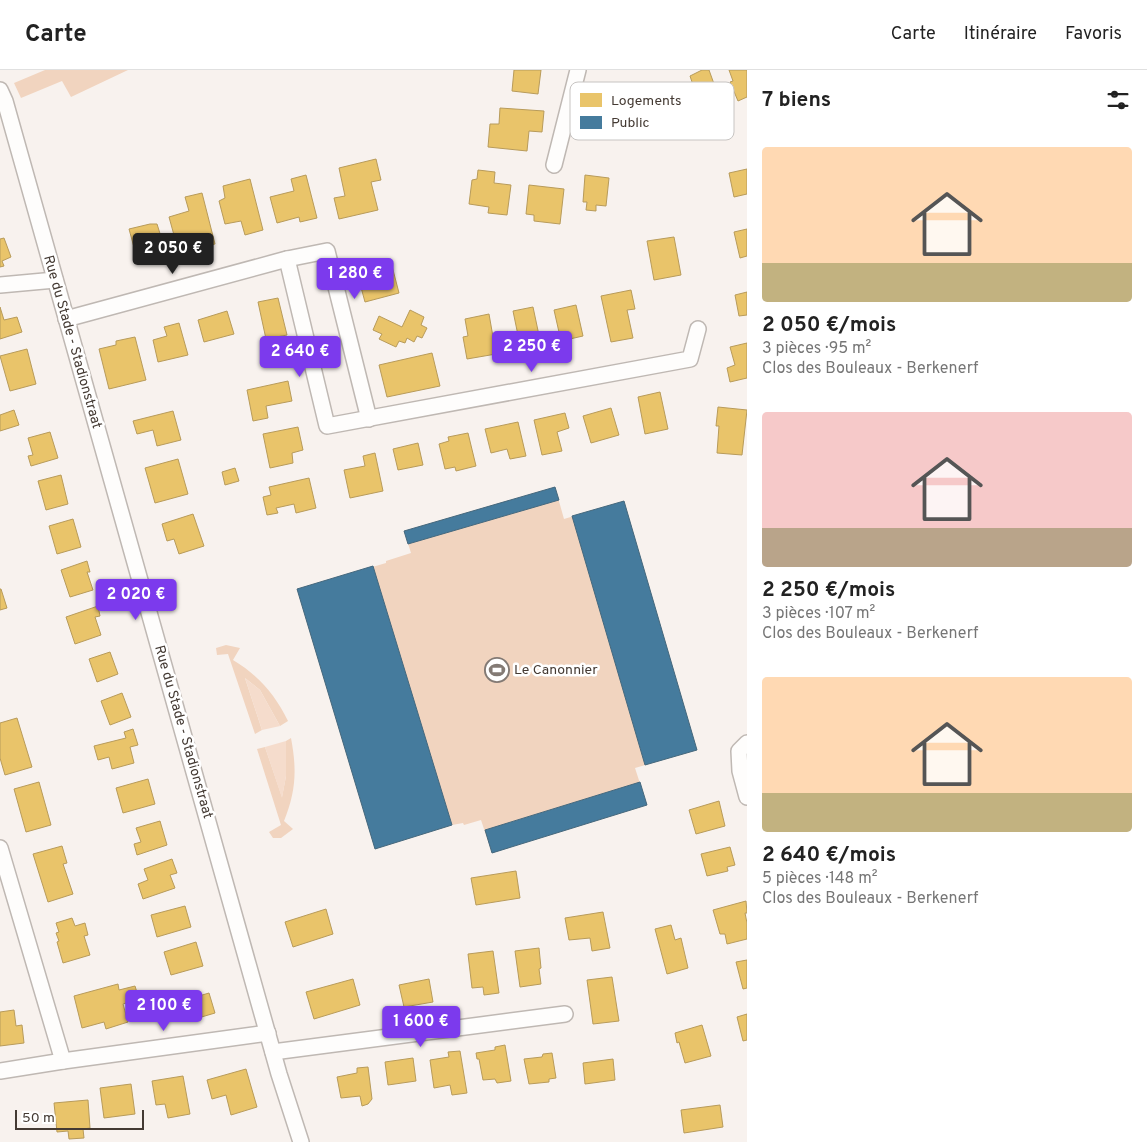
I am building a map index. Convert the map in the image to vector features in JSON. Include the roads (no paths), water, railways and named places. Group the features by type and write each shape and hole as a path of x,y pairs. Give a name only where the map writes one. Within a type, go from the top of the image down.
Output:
{"street":[{"name":"Rue du Stade - Stadionstraat","path":"0,90 5,101 273,1052 301,1142"},
{"path":"554,165 570,102"},
{"path":"66,319 287,259 327,250 369,419"},
{"path":"287,259 327,426 690,359 698,330"},
{"path":"0,285 55,280"},
{"path":"747,744 740,751 740,771 747,797"},
{"path":"0,848 63,1061"},
{"path":"273,1052 565,1014"},
{"path":"0,1071 268,1033"}],"place":[{"name":"Le Canonnier","path":"497,670"}]}
